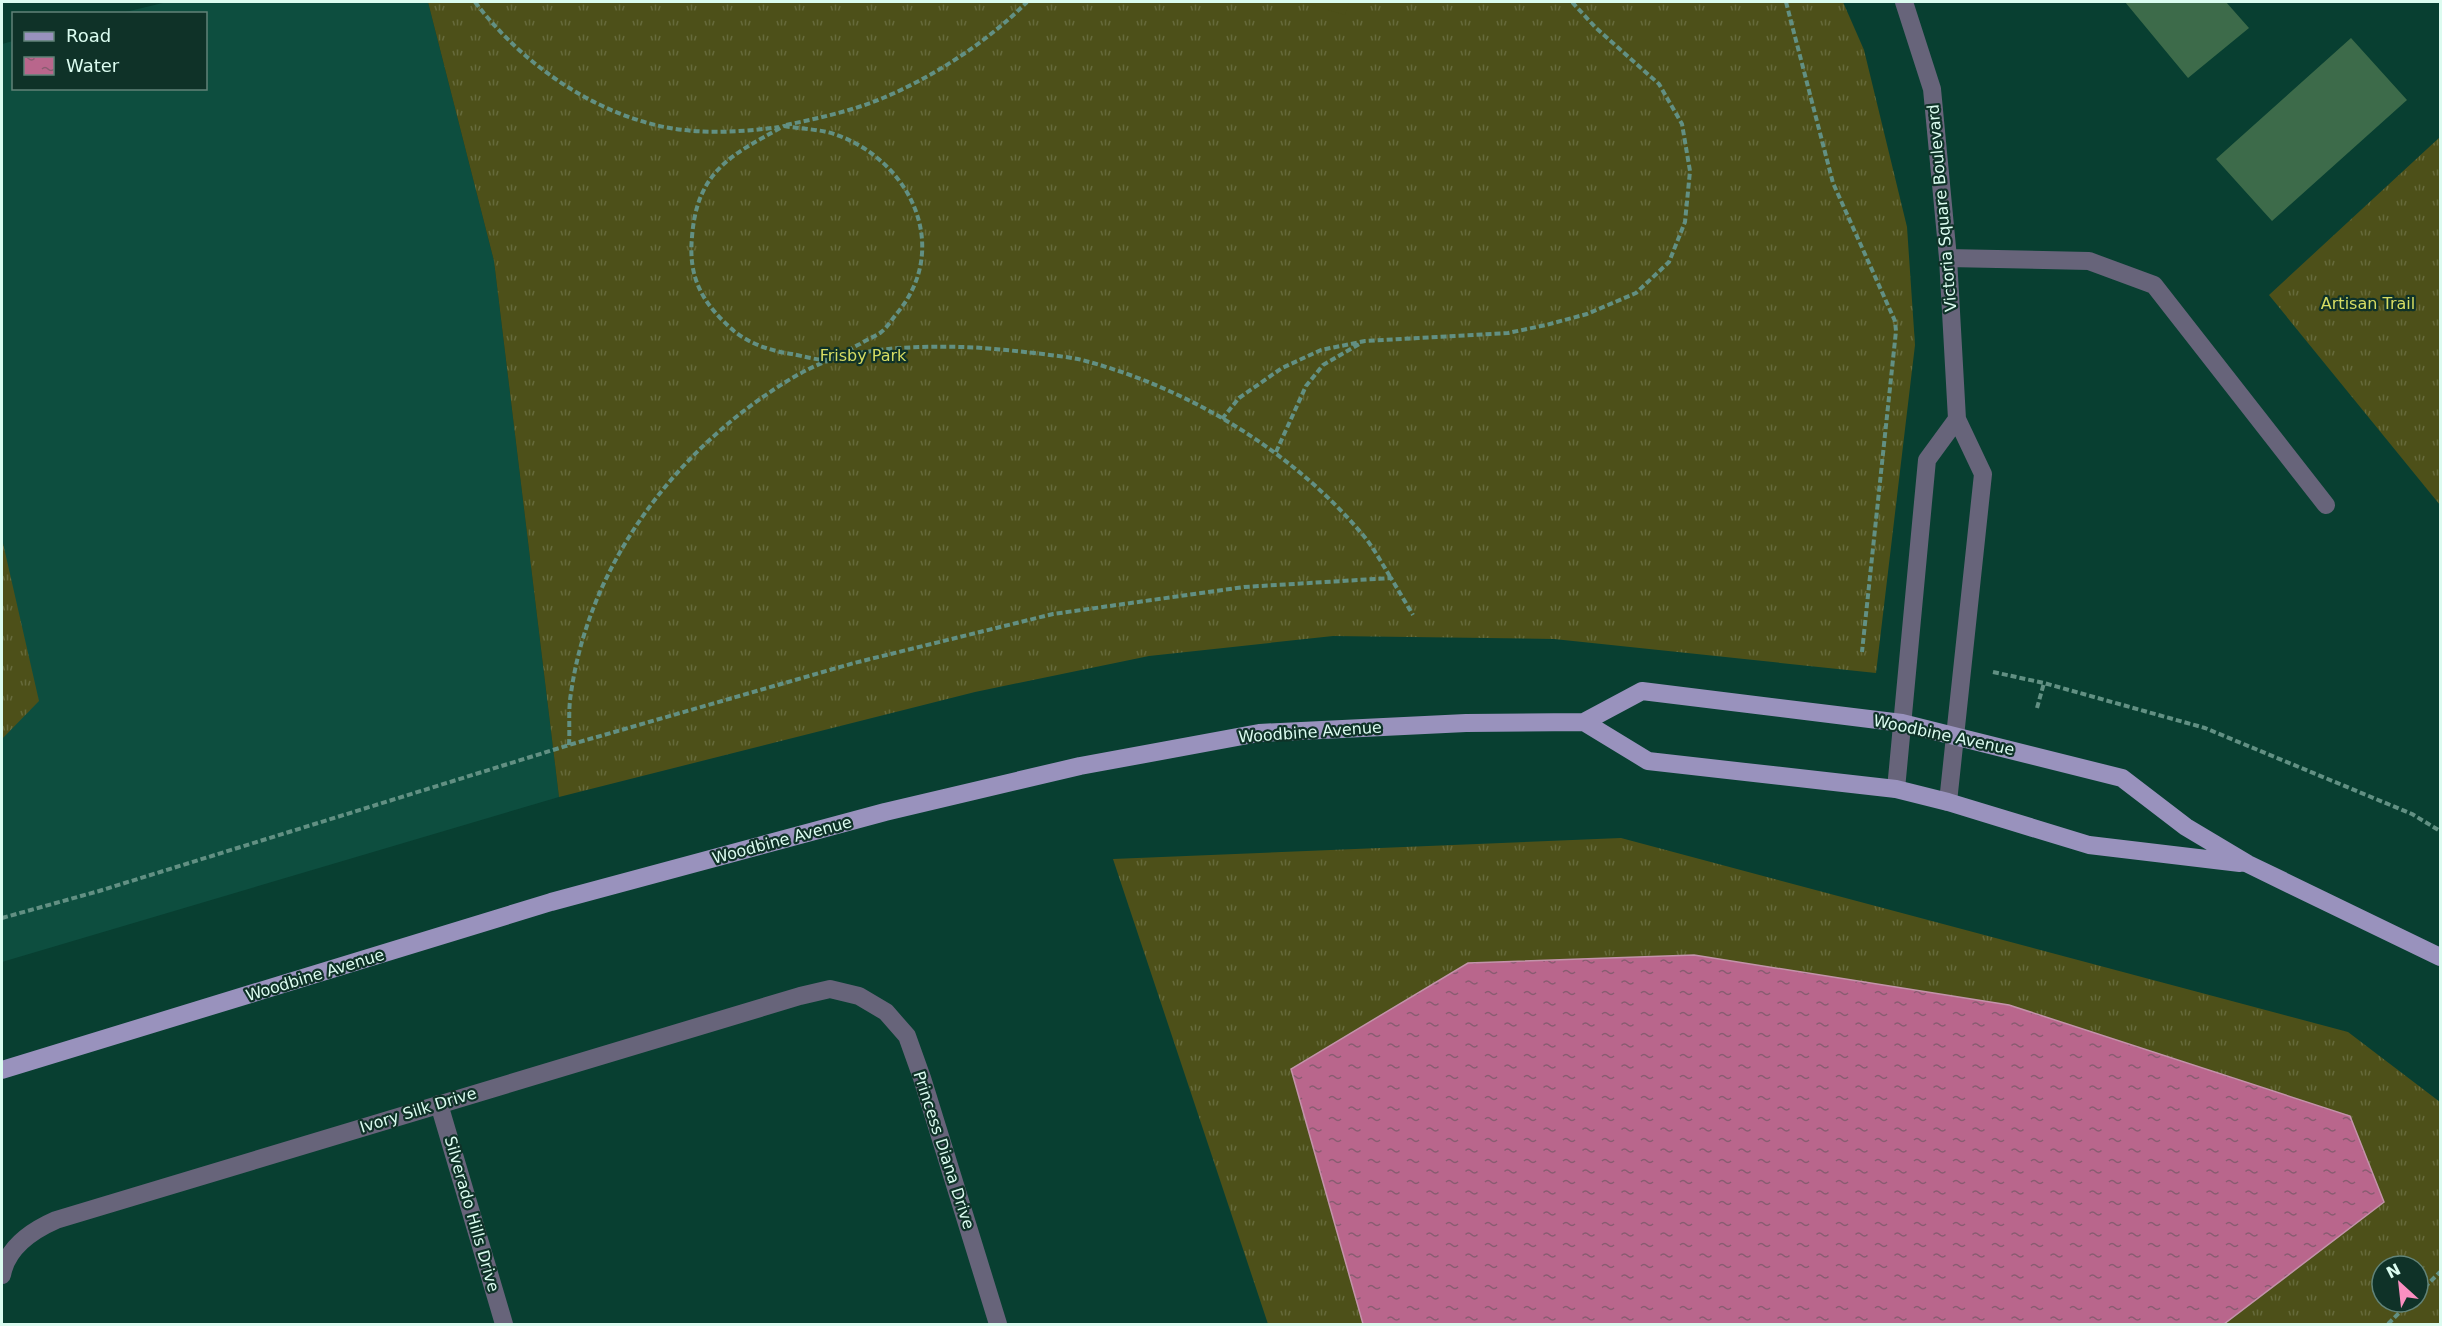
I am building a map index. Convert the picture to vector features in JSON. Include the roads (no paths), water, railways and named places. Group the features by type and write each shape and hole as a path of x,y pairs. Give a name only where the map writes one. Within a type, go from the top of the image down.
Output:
{"main road":[{"name":"Woodbine Avenue","path":"2,1070 552,902 885,812 1080,766 1259,733 1466,723 1584,722 1642,691 1902,723 2121,778 2186,827 2248,864 2440,957"},
{"name":"Woodbine Avenue","path":"1584,722 1648,761 1896,789 1948,801 2089,845 2248,864"}],"street":[{"name":"Victoria Square Boulevard","path":"1904,2 1932,89 1948,258 1957,419 1983,474 1948,801"},
{"path":"1948,258 2089,261 2154,285 2326,505"},
{"path":"1896,789 1927,460 1957,419"},
{"name":"Ivory Silk Drive","path":"2,1269 15,1247 33,1230 56,1220 800,996 830,989 859,996"},
{"name":"Princess Diana Drive","path":"859,996 886,1012 907,1036 998,1324"},
{"name":"Silverado Hills Drive","path":"439,1104 504,1324"}],"water":[{"path":"1694,955 2009,1005 2350,1116 2384,1202 2224,1324 1363,1324 1291,1069 1468,963"}],"park label":[{"name":"Artisan Trail","path":"2368,303"},
{"name":"Frisby Park","path":"863,355"}]}
